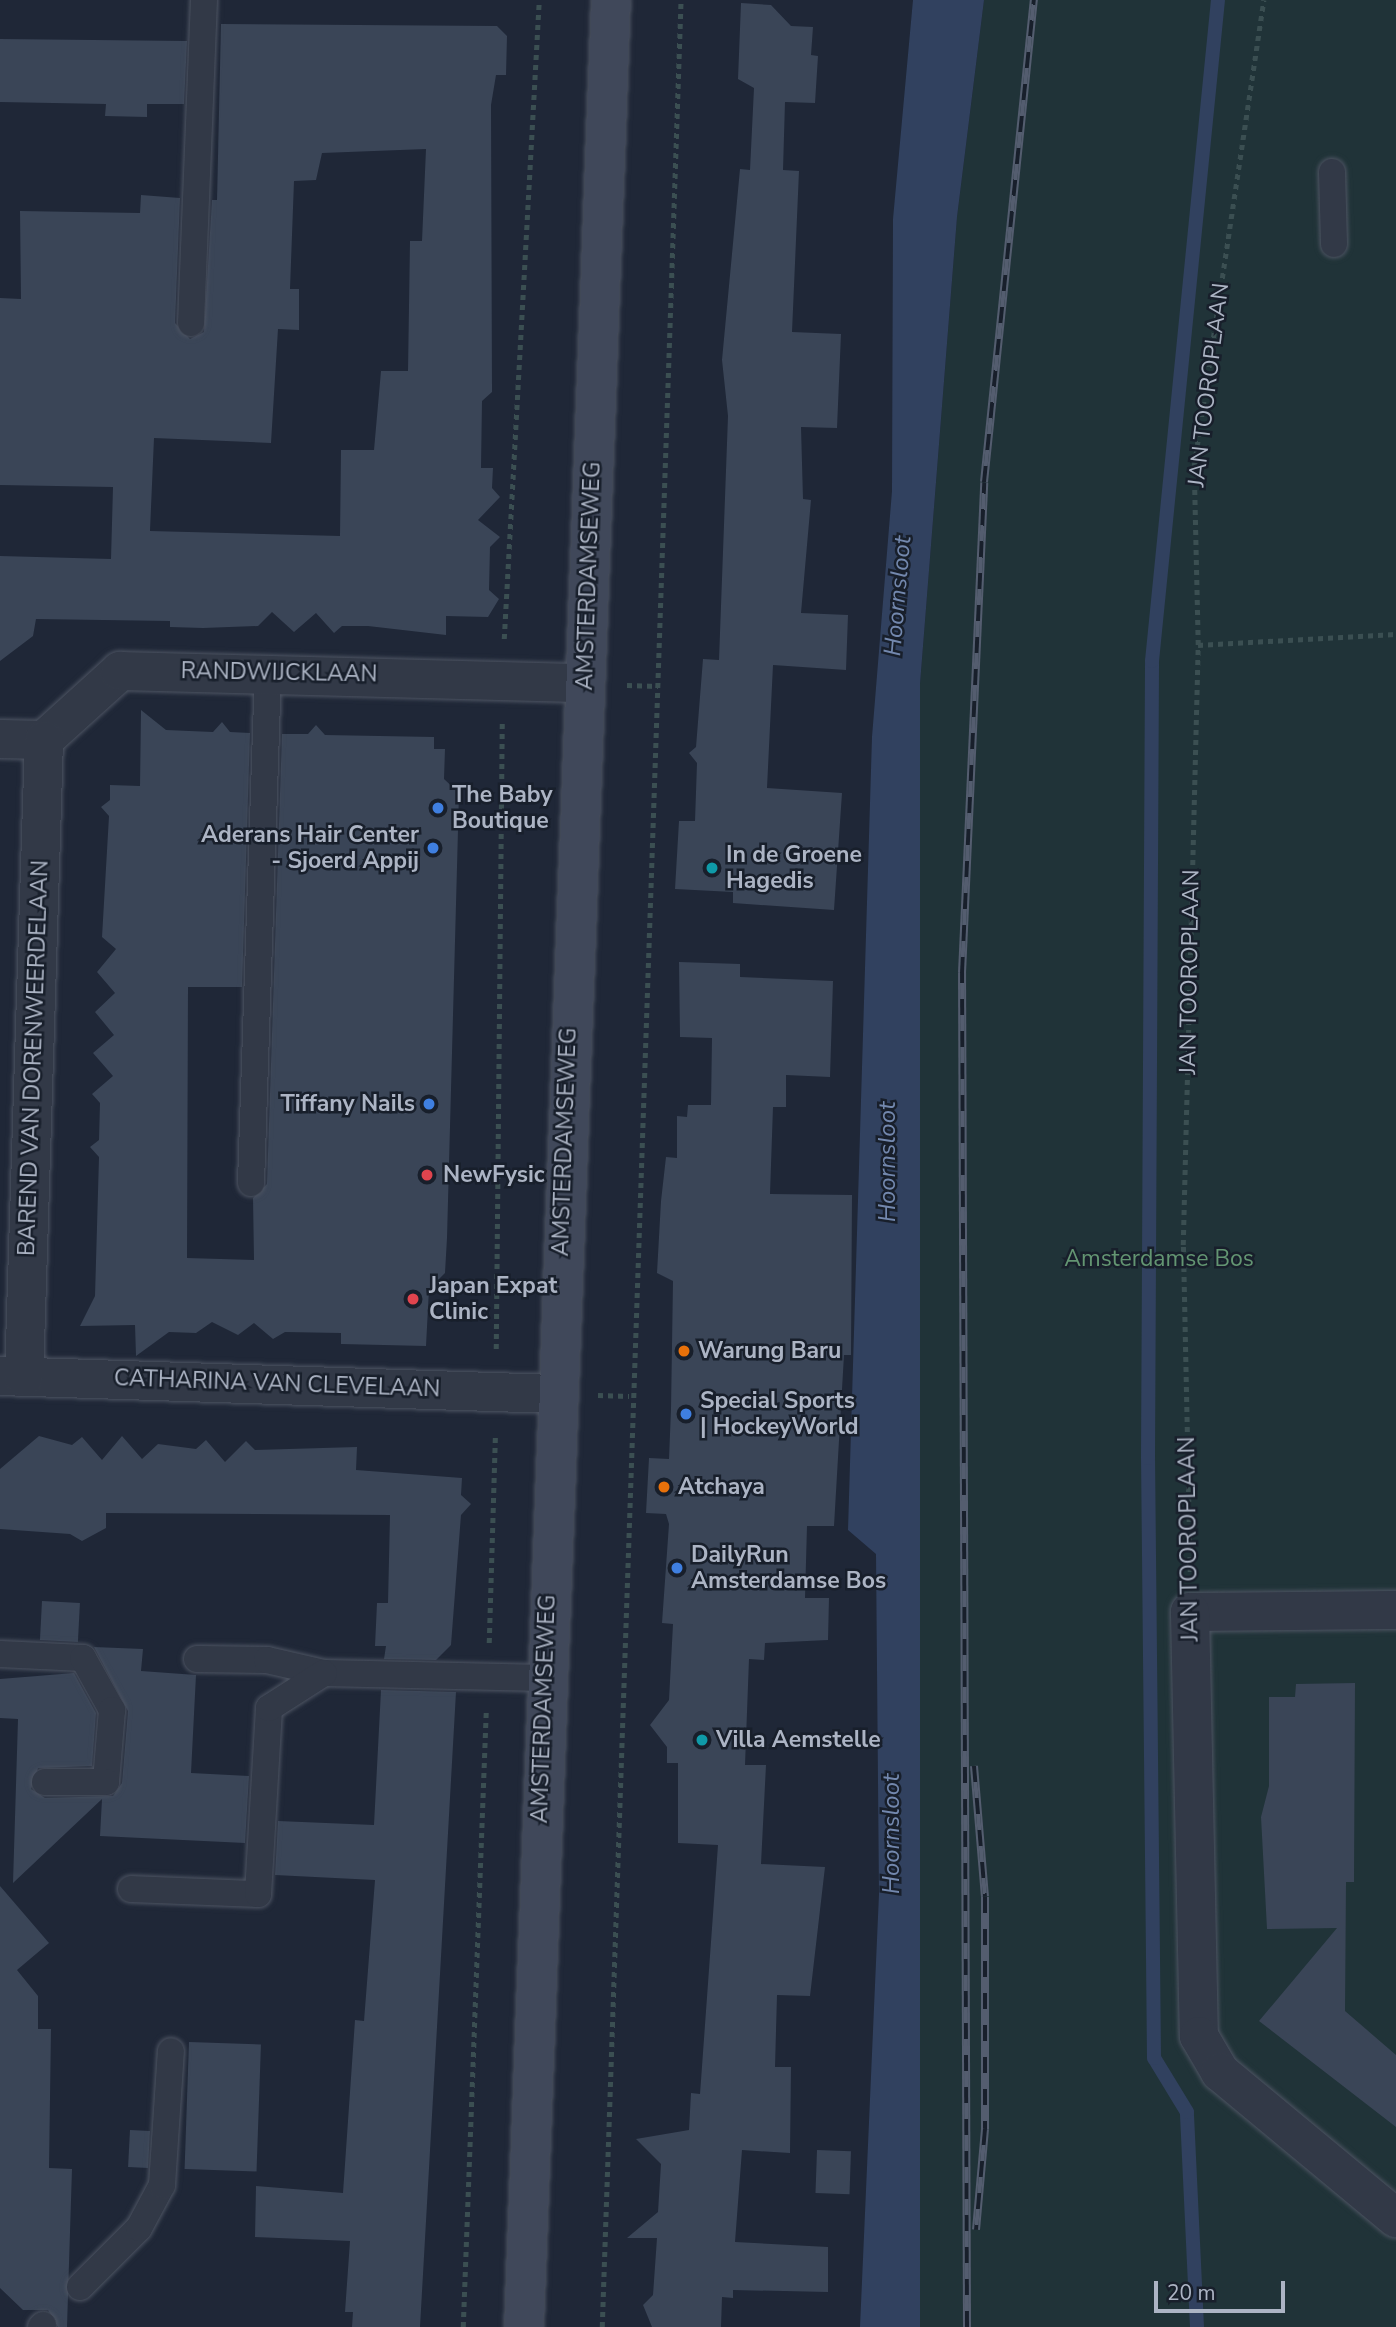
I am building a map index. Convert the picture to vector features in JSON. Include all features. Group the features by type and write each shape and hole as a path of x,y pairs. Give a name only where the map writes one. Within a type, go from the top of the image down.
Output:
{"main road":[{"name":"AMSTERDAMSEWEG","path":"524,2327 554,1394 611,0"}],"street":[{"name":"RANDWIJCKLAAN","path":"44,740 120,671 268,670 585,683"},
{"path":"0,739 44,740"},
{"name":"BAREND VAN DORENWEERDELAAN","path":"12,1376 44,740"},
{"name":"CATHARINA VAN CLEVELAAN","path":"12,1376 554,1394"},
{"path":"1190,1612 1396,1610"},
{"name":"JAN TOOROPLAAN","path":"1190,1612 1194,1949 1199,2036 1220,2071 1396,2218"}],"lane":[{"path":"191,323 204,0"},
{"path":"1332,172 1334,244"},
{"path":"251,1183 268,670"},
{"path":"0,1654 83,1658 112,1710 106,1782 45,1782"},
{"path":"197,1659 267,1660 324,1673 545,1678"},
{"path":"131,1889 258,1894 269,1708 324,1673"},
{"path":"80,2287 139,2228 162,2185 171,2051"}],"path":[{"path":"463,2327 496,1391 502,680 539,0"},
{"path":"602,2327 629,1396 681,0"},
{"name":"JAN TOOROPLAAN","path":"1190,1612 1183,1245 1198,645 1194,466 1264,0"},
{"path":"1198,645 1396,634"}],"green space":[{"name":"Amsterdamse Bos","path":"984,0 1396,0 1396,2327 920,2327 920,684 957,217"}],"water":[{"name":"Hoornsloot","path":"913,0 984,0 957,217 920,684 920,2327 860,2327 879,1894 876,1554 848,1530 872,737 892,491 893,219"}],"building":[{"path":"741,3 771,5 791,26 813,27 811,55 818,56 815,103 785,102 783,170 799,171 792,332 841,334 837,428 801,427 803,499 811,500 801,613 848,615 846,670 773,665 767,788 842,793 834,910 733,903 733,892 675,889 679,821 695,821 697,763 689,753 696,747 703,659 719,660 728,416 722,360 740,169 750,170 754,88 738,79"},
{"path":"221,24 497,26 507,36 506,75 496,75 491,105 492,392 482,401 481,468 493,468 492,488 500,497 478,520 500,537 490,547 489,590 499,599 488,617 446,616 446,635 368,626 342,626 334,633 316,613 294,632 272,612 258,626 203,628 170,627 170,621 36,619 33,636 0,661 0,556 111,559 113,487 0,485 0,298 21,299 20,211 140,213 141,195 180,198 175,323 190,339 204,332 212,200 217,200","holes":["426,149 422,241 410,241 408,371 381,371 374,450 341,450 340,536 150,531 154,438 271,443 278,329 299,330 299,289 290,289 294,181 316,180 322,153"]},
{"path":"0,39 187,41 184,104 147,104 147,117 105,116 106,104 0,102"},
{"path":"141,710 166,730 213,732 222,722 230,732 250,733 242,987 188,987 187,1258 254,1260 253,1198 267,1184 282,734 308,734 316,725 325,735 434,737 434,749 445,749 444,779 459,793 447,1238 445,1273 429,1289 426,1346 341,1344 341,1333 285,1332 273,1339 254,1323 238,1335 212,1322 196,1333 169,1332 136,1356 135,1325 80,1326 95,1296 99,1157 90,1147 99,1140 100,1103 92,1094 113,1076 93,1053 114,1035 95,1012 115,993 97,972 116,949 102,937 109,816 101,807 110,800 110,785 140,786"},
{"path":"679,962 740,964 740,977 833,981 830,1077 786,1075 786,1107 773,1107 770,1194 852,1195 851,1355 844,1355 834,1526 807,1526 805,1598 829,1598 828,1640 765,1643 764,1660 749,1659 745,1765 766,1765 761,1864 825,1867 810,1996 777,1995 775,2067 791,2067 790,2153 742,2150 735,2242 828,2247 828,2292 733,2290 733,2298 722,2297 721,2327 652,2327 643,2305 653,2295 657,2238 627,2238 658,2212 661,2164 636,2139 689,2130 691,2093 700,2094 718,1845 678,1843 678,1763 667,1763 667,1747 650,1725 669,1700 673,1624 662,1623 669,1524 666,1514 646,1513 649,1458 669,1459 673,1281 657,1273 661,1201 666,1157 677,1158 677,1116 687,1117 688,1105 711,1105 712,1038 680,1037"},
{"path":"39,1436 72,1445 82,1437 102,1460 122,1436 142,1459 158,1444 196,1449 206,1440 225,1462 246,1441 255,1450 357,1447 356,1470 462,1478 461,1495 471,1504 461,1515 451,1645 436,1660 384,1659 386,1646 375,1646 377,1603 388,1603 390,1515 106,1513 106,1528 82,1541 70,1534 0,1529 0,1469"},
{"path":"42,1601 80,1603 78,1642 40,1640"},
{"path":"94,1647 143,1649 141,1671 196,1675 191,1773 249,1776 245,1843 100,1836 102,1799 13,1883 18,1719 0,1718 0,1679 74,1673 96,1713 92,1766 38,1768 31,1789 45,1798 113,1796 122,1783 128,1711"},
{"path":"1355,1683 1354,1882 1346,1882 1345,2011 1396,2055 1396,2127 1259,2021 1337,1928 1267,1929 1261,1817 1269,1786 1269,1697 1295,1697 1296,1684"},
{"path":"381,1690 456,1692 420,2327 352,2327 353,2312 345,2312 350,2241 255,2237 256,2186 343,2193 355,2020 364,2021 375,1880 275,1875 278,1821 374,1825"},
{"path":"0,1886 49,1943 17,1970 38,1996 38,2029 51,2029 49,2168 72,2169 67,2327 58,2327 48,2310 23,2310 0,2288"},
{"path":"189,2042 261,2045 257,2171 185,2169"},
{"path":"130,2130 150,2131 148,2168 128,2167"},
{"path":"817,2150 851,2151 849,2194 815,2193"}],"waterway":[{"path":"1197,2327 1187,2112 1154,2058 1148,1458 1152,661 1218,0"}],"railway":[{"path":"967,2327 962,973 984,482 1034,0"},
{"path":"974,1766 985,1897 985,2129 976,2230"}],"place":[{"name":"The Baby Boutique","path":"438,808"},
{"name":"Aderans Hair Center - Sjoerd Appij","path":"433,848"},
{"name":"In de Groene Hagedis","path":"712,868"},
{"name":"Tiffany Nails","path":"429,1104"},
{"name":"NewFysic","path":"427,1175"},
{"name":"Japan Expat Clinic","path":"413,1299"},
{"name":"Warung Baru","path":"684,1351"},
{"name":"Special Sports | HockeyWorld","path":"686,1414"},
{"name":"Atchaya","path":"664,1487"},
{"name":"DailyRun Amsterdamse Bos","path":"677,1568"},
{"name":"Villa Aemstelle","path":"702,1740"}]}
